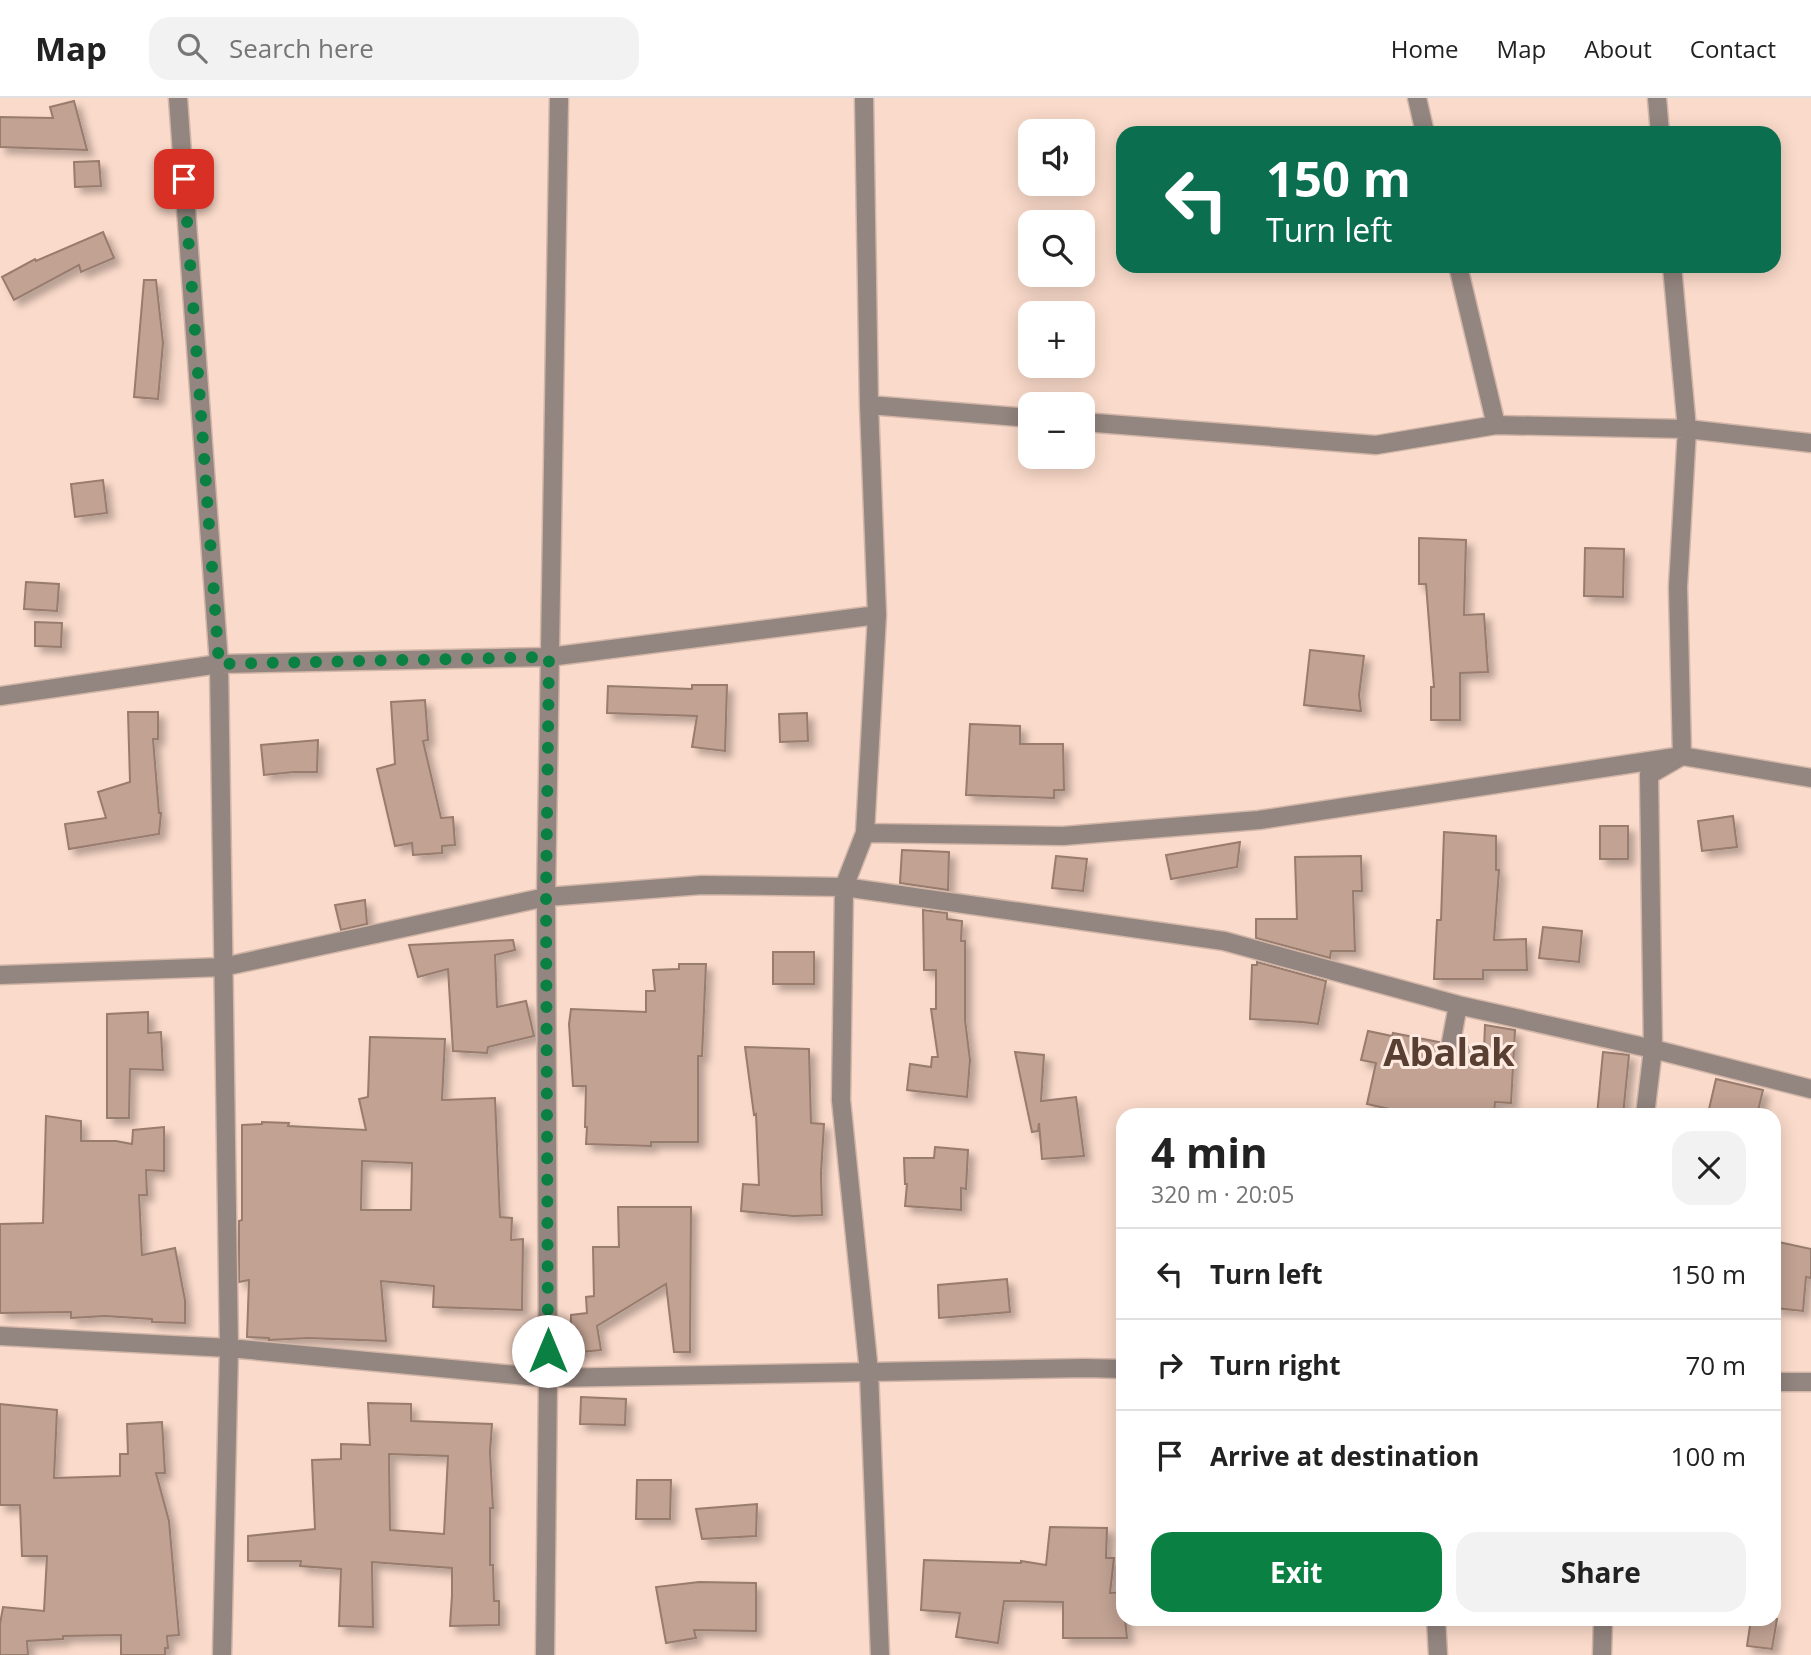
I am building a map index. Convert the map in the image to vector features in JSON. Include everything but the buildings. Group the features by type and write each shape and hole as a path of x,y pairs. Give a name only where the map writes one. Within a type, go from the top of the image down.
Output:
{"street":[{"path":"178,98 219,664 229,1348 222,1655"},
{"path":"545,1655 548,1378 546,897 559,98"},
{"path":"864,98 869,405 877,615 865,833 844,887 841,1100 869,1372 880,1655"},
{"path":"1417,98 1423,126"},
{"path":"1657,98 1659,126"},
{"path":"1460,273 1496,425"},
{"path":"1673,273 1687,429 1678,587 1682,756"},
{"path":"869,405 1018,417"},
{"path":"1095,423 1376,445 1496,425 1687,429 1811,443"},
{"path":"0,696 219,664 549,657 877,615"},
{"path":"1646,1108 1653,1049 1649,775 1682,756"},
{"path":"865,833 1063,836 1259,820 1682,756 1811,778"},
{"path":"0,975 223,967 546,897 702,885 844,887 1224,942 1458,1005 1653,1049 1811,1089"},
{"path":"1449,1053 1458,1005"},
{"path":"0,1336 229,1348 548,1378 1116,1369"},
{"path":"1781,1382 1811,1382"},
{"path":"1436,1626 1438,1655"},
{"path":"1602,1655 1603,1626"}],"district":[{"name":"Abalak","path":"1449,1053"}],"route":[{"path":"184,179 219,664 549,657 546,897 548,1351"}]}
